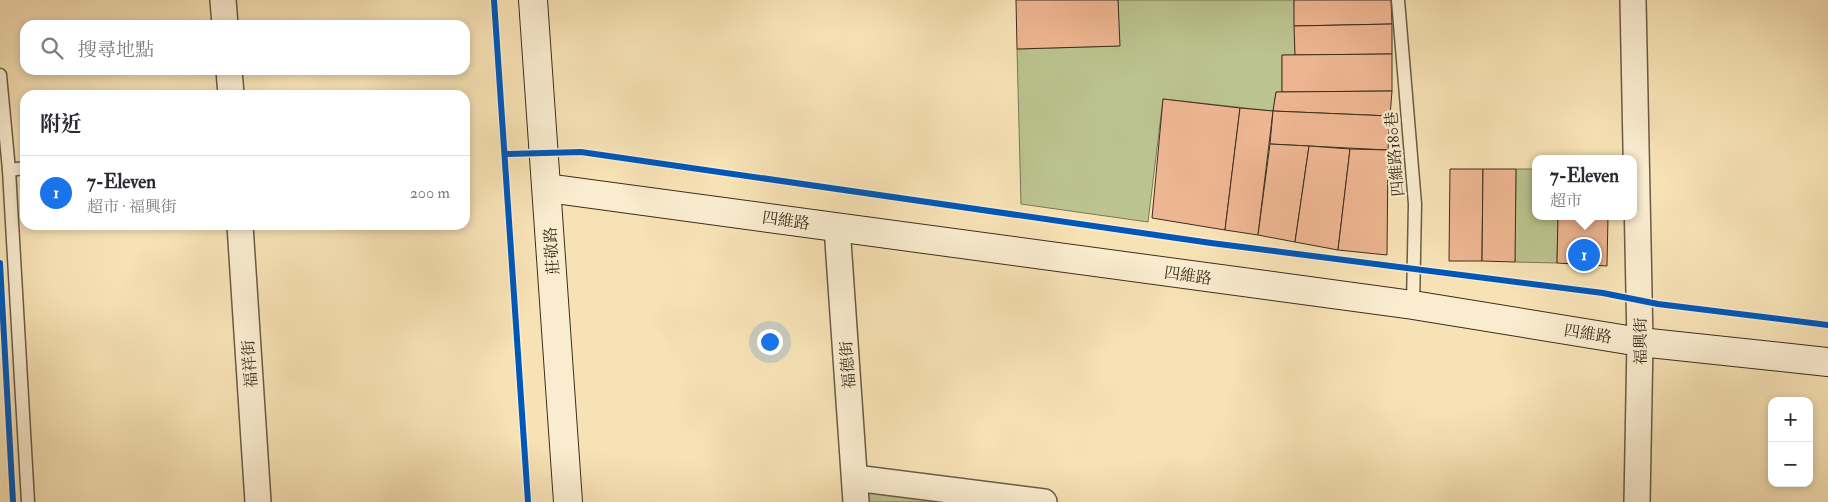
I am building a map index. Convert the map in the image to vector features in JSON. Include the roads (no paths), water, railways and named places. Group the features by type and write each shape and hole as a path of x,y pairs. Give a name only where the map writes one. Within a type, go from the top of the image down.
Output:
{"street":[{"path":"223,0 225,20"},
{"name":"莊敬路","path":"533,0 568,502"},
{"name":"福興街","path":"1633,0 1636,155"},
{"path":"229,75 231,90"},
{"name":"四維路","path":"547,188 1413,305 1640,342 1828,362"},
{"name":"福興街","path":"1637,195 1640,342 1637,502"},
{"name":"福德街","path":"837,227 855,490"},
{"name":"福祥街","path":"240,230 258,502"},
{"path":"855,490 1044,502"}],"lane":[{"name":"四維路180巷","path":"1398,0 1414,204 1413,305"},
{"path":"0,76 9,170 28,502"},
{"path":"9,170 20,169"}],"place":[{"name":"7-Eleven","path":"1584,255"}]}
